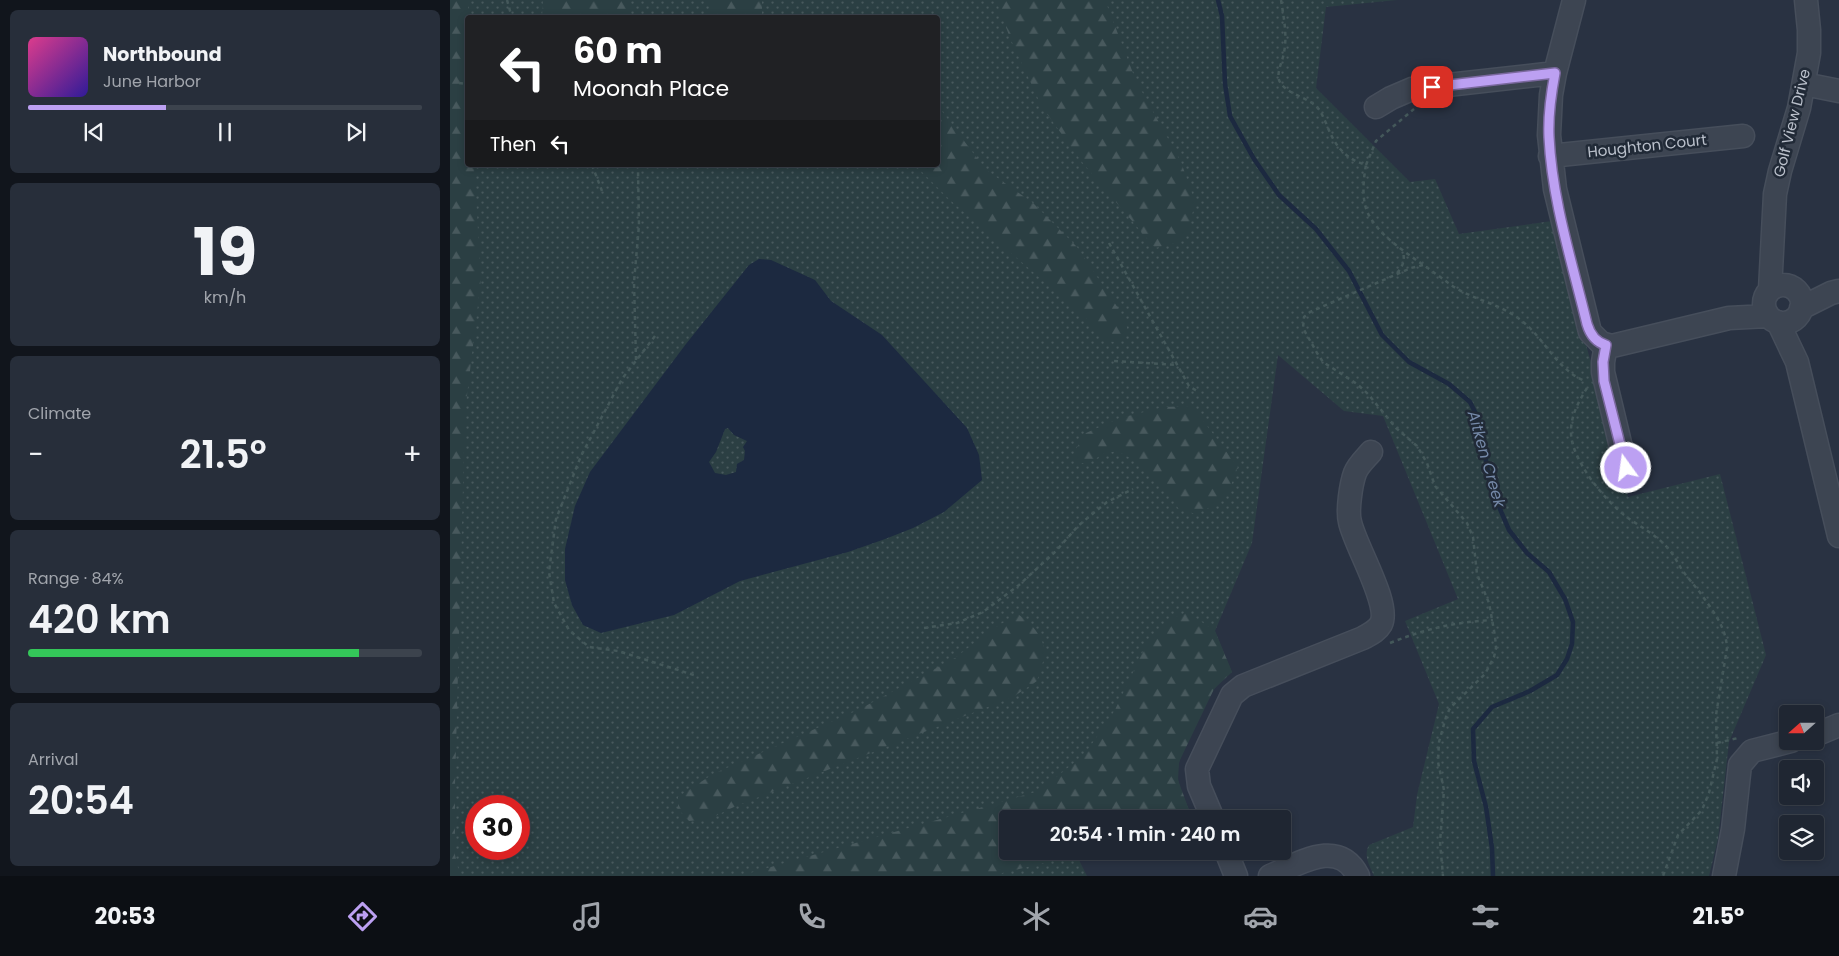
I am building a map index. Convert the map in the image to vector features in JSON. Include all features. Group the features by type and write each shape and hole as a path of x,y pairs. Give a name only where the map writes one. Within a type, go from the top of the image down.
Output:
{"street":[{"path":"1574,0 1555,73 1550,115 1550,156 1559,210 1587,324 1590,332 1596,339 1606,345 1619,344 1835,292"},
{"name":"Golf View Drive","path":"1806,0 1809,53 1799,108 1775,194 1773,245 1783,304 1839,536"},
{"path":"1376,107 1412,89 1555,73"},
{"path":"1804,84 1839,91"},
{"name":"Houghton Court","path":"1550,156 1743,136"},
{"path":"1606,345 1603,362 1604,381 1626,468"},
{"path":"1209,810 1199,786 1197,769 1232,695 1243,686 1363,638 1381,623 1383,617 1382,603 1352,530 1349,515 1355,473 1371,452"},
{"path":"1824,731 1839,725"},
{"path":"1824,735 1839,735"},
{"path":"1724,876 1733,829 1740,765 1752,752 1779,744"},
{"path":"1270,876 1318,857 1330,855 1346,860 1352,865 1358,876"},
{"path":"1230,860 1236,876"}],"path":[{"path":"507,0 511,15"},
{"path":"1281,0 1286,39 1278,74 1282,86 1317,107 1322,113 1337,147 1355,162 1366,165"},
{"path":"459,83 465,84"},
{"path":"1422,104 1376,141 1366,165 1364,187 1367,210 1370,217 1376,226 1403,251 1452,286 1499,306 1522,321 1570,373 1590,382 1578,403 1571,430 1573,445 1581,461 1601,494 1628,518 1648,530 1666,546 1720,622 1726,638 1727,648 1716,715 1717,759 1709,793 1702,810 1678,835 1664,876"},
{"path":"593,167 602,191"},
{"path":"636,362 634,282 639,225 638,169"},
{"path":"1109,243 1189,386 1197,391"},
{"path":"1396,274 1403,266 1403,251"},
{"path":"1423,265 1396,274 1310,312 1304,317 1303,328 1307,338 1323,362 1357,384 1368,394 1392,424 1422,453 1435,486 1471,529 1477,574 1489,603 1495,636 1494,657 1485,674 1450,708 1439,742 1438,762 1444,790 1440,842 1443,876"},
{"path":"655,336 622,379 582,456 556,518 549,572 554,603 569,630 589,647 618,651 697,676"},
{"path":"1114,361 1178,365"},
{"path":"924,628 956,623 983,612 1019,585 1055,552 1079,525 1107,502 1133,489"},
{"path":"1387,645 1422,631 1450,624 1492,620"}],"green space":[{"path":"450,0 1397,0 1326,7 1316,88 1410,182 1435,179 1459,234 1552,221 1628,497 1720,474 1766,655 1729,742 1718,839 1709,876 1374,876 1367,857 1369,845 1413,827 1417,795 1439,704 1405,621 1458,599 1383,416 1344,411 1278,355 1252,543 1215,631 1232,672 1218,684 1205,704 1179,762 1179,785 1189,810 999,810 999,860 1079,860 1087,876 450,876"},
{"path":"450,0 468,0 468,15 465,15 465,167 474,167 481,279 465,412 455,785 455,855 460,876 450,876"},
{"path":"543,0 629,0 629,15 542,15"},
{"path":"711,0 762,0 762,15 710,15"},
{"path":"996,0 1105,0 1136,81 1181,162 1195,202 1189,229 1176,243 1155,248 1082,162 1042,107 1010,38"},
{"path":"940,107 985,169 1033,203 1077,247 1126,323 1128,332 1123,339 1112,342 1106,339 1086,318 950,200 918,167 940,167"},
{"path":"1192,406 1238,467 1224,497 1205,510 1195,514 1178,508 1171,496 1136,461 1117,451 1103,454 1089,463 1077,463 1074,452 1086,433 1120,418 1164,407"},
{"path":"1187,612 1215,631 1232,672 1214,689 1179,762 1178,780 1189,810 999,810 999,860 1056,860 990,876 739,876 1039,791 1085,754 1115,710 1145,647 1168,620"},
{"path":"1018,614 1032,626 1039,636 1044,647 1044,656 1037,681 1013,697 736,806 709,819 689,821 678,809 678,797 713,774 858,710 955,658 991,630"}],"water":[{"path":"759,259 771,260 815,280 831,301 882,335 967,428 979,455 982,480 944,512 913,528 848,552 740,581 674,615 601,633 583,625 572,605 565,580 565,549 575,506 590,472 686,344 749,265","holes":["728,428 734,435 747,441 743,447 745,451 744,460 737,464 736,472 726,475 715,473 709,462 716,452 725,429"]}],"waterway":[{"name":"Aitken Creek","path":"1218,0 1222,16 1225,84 1230,116 1254,159 1279,195 1316,229 1349,271 1382,335 1409,362 1449,384 1470,402 1478,418 1491,488 1509,530 1527,553 1549,572 1565,599 1573,622 1572,644 1567,659 1557,675 1530,691 1492,707 1473,729 1474,761 1486,807 1492,848 1493,876"}],"route":[{"path":"1432,87 1555,73 1551,95 1549,135 1555,189 1587,324 1590,332 1596,339 1606,345 1603,362 1604,381 1626,468"}]}
